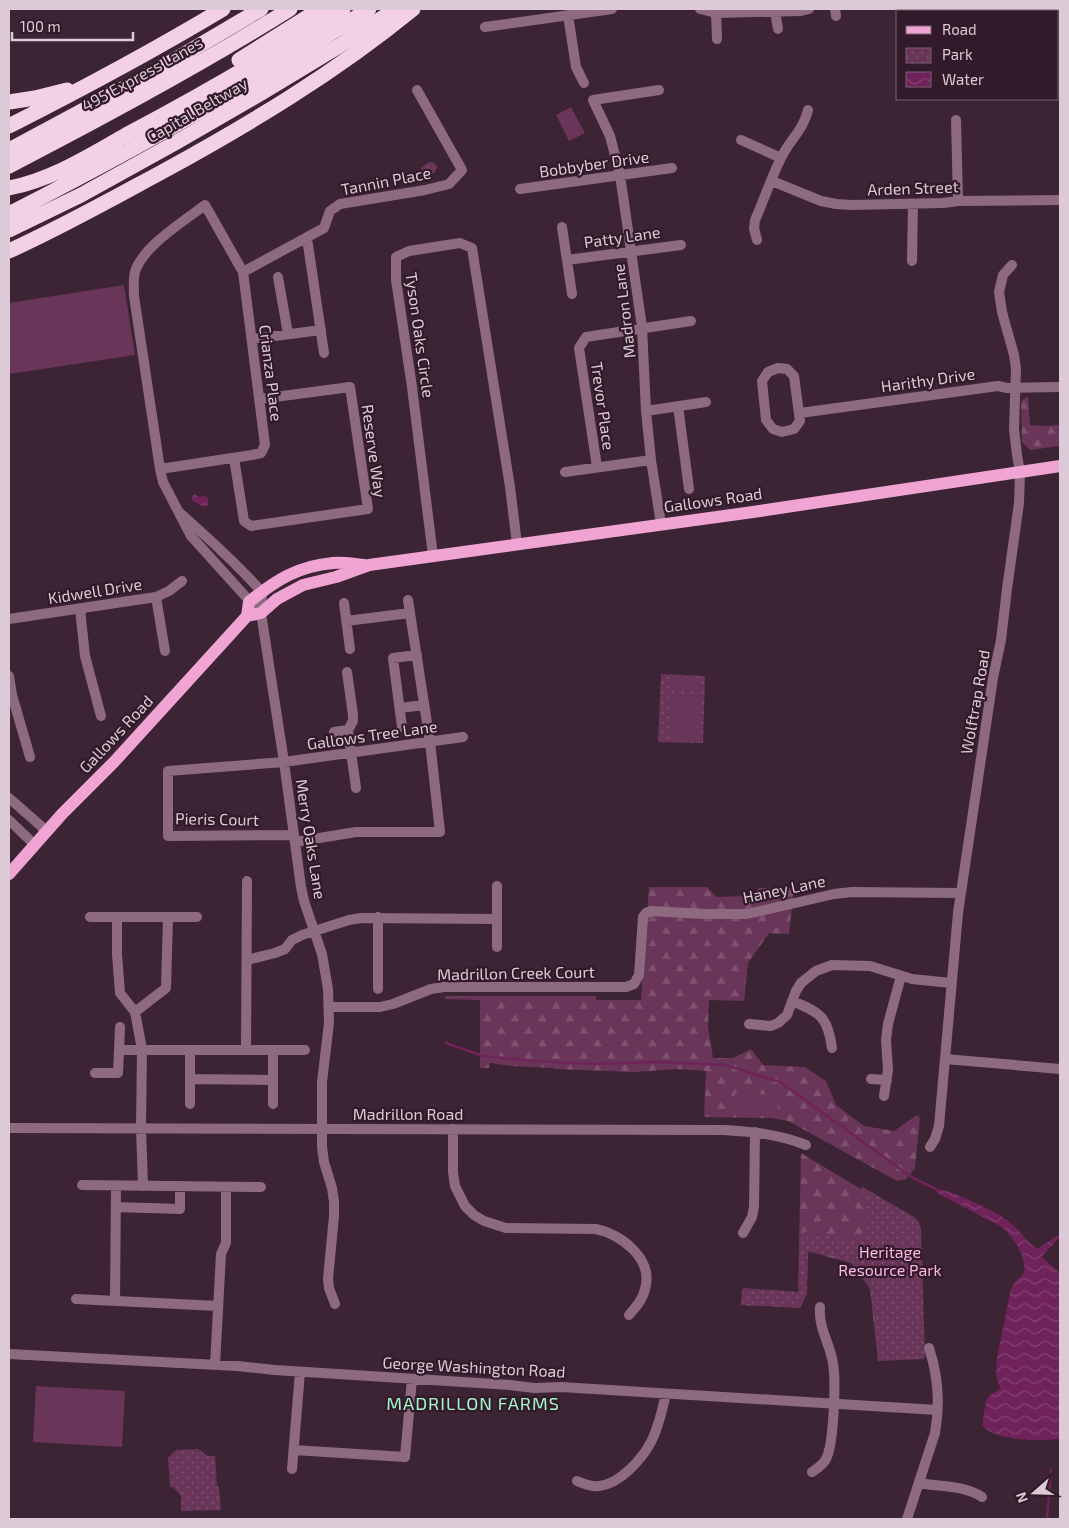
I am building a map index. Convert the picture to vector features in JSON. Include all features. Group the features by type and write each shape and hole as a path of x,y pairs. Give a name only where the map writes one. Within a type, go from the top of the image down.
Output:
{"highway":[{"path":"9,126 93,83 223,9"},
{"path":"9,150 156,71 261,9"},
{"name":"495 Express Lanes","path":"9,166 181,74 253,33 290,9"},
{"path":"9,188 33,182 214,75 320,9"},
{"path":"9,178 63,164 218,84 343,9"},
{"path":"9,214 153,138 316,44 369,9"},
{"name":"Capital Beltway","path":"9,230 81,195 175,143 271,87 396,9"},
{"path":"9,251 141,184 270,111 370,43 413,9"},
{"path":"9,102 35,98 93,83"},
{"path":"9,258 33,240"}],"main road":[{"name":"Gallows Road","path":"249,602 269,585 285,576 313,567 334,563 369,565 753,512 1060,466"},
{"name":"Gallows Road","path":"9,874 62,814 114,762 247,616 261,613 270,604 291,590 369,565"},
{"path":"247,616 249,602"}],"street":[{"path":"485,27 612,9"},
{"path":"700,9 716,13 759,10 775,12 809,9"},
{"path":"775,12 778,28"},
{"path":"716,13 717,39"},
{"path":"568,15 576,67 584,83"},
{"name":"Tannin Place","path":"243,272 324,228 330,211 340,204 425,190 449,184 462,170 417,90"},
{"name":"Madron Lane","path":"659,90 593,100 610,136 620,175 642,327 646,411 661,524"},
{"path":"757,240 754,228 756,220 781,158 802,128 808,110"},
{"path":"956,120 958,201"},
{"path":"741,140 781,158"},
{"name":"Bobbyber Drive","path":"520,189 672,168"},
{"name":"Arden Street","path":"772,181 821,201 836,204 1060,200"},
{"path":"912,261 913,204"},
{"name":"Crianza Place","path":"205,205 243,272 260,399 264,449 261,452 234,458 160,469 134,296 135,272 142,258 156,243 205,205"},
{"path":"562,227 572,294"},
{"path":"307,238 324,353"},
{"name":"Tyson Oaks Circle","path":"433,556 412,387 396,280 396,257 408,251 460,243 472,248 517,544"},
{"name":"Patty Lane","path":"567,260 681,244"},
{"name":"Wolftrap Road","path":"930,1147 939,1126 960,893 1001,640 1006,589 1019,503 1020,472 1014,429 1016,388 1014,355 1002,312 999,292 1004,275 1012,265"},
{"path":"278,277 288,334"},
{"name":"Trevor Place","path":"597,467 579,348 586,337 691,321"},
{"path":"252,340 321,330"},
{"path":"778,368 787,369 794,376 800,413 800,421 794,429 782,432 773,428 766,420 762,381 768,372 778,368"},
{"name":"Harithy Drive","path":"800,413 998,386 1007,388 1060,387"},
{"name":"Reserve Way","path":"234,458 244,521 251,526 368,509 350,387 260,399"},
{"path":"646,411 706,402"},
{"path":"678,406 688,488"},
{"path":"565,472 651,460"},
{"path":"160,469 163,482 192,536 249,602 261,613"},
{"path":"179,512 215,544 262,592"},
{"name":"Kidwell Drive","path":"9,619 156,597 169,591 182,581"},
{"name":"Merry Oaks Lane","path":"262,592 261,613 304,901 315,931 325,968 329,1007 328,1037 322,1082 322,1147 334,1202 328,1279 335,1304"},
{"path":"156,597 165,652"},
{"path":"295,839 356,832 440,832 430,742 408,600"},
{"path":"344,603 350,649"},
{"path":"80,609 85,656 101,716"},
{"path":"346,621 410,613"},
{"path":"402,727 393,658 417,655"},
{"path":"347,672 353,715 353,721 348,730 356,788"},
{"path":"9,676 12,695 30,757"},
{"path":"400,708 424,705"},
{"path":"334,732 348,730"},
{"name":"Gallows Tree Lane","path":"284,762 463,737"},
{"name":"Pieris Court","path":"284,762 168,771 168,836 295,839"},
{"path":"9,798 41,826 45,833"},
{"path":"9,820 34,845"},
{"path":"246,1050 247,881"},
{"path":"497,886 497,947"},
{"name":"Haney Lane","path":"616,988 626,988 634,984 639,975 643,917 651,911 747,914 834,894 852,892 960,893"},
{"path":"90,917 197,917"},
{"path":"117,917 120,993 134,1012 142,1049 141,1128 143,1186"},
{"path":"134,1012 166,988 168,917"},
{"path":"378,917 378,989"},
{"path":"247,960 275,953 285,949 292,940 349,920 378,917 497,919"},
{"path":"749,1024 771,1026 778,1024 787,1015 801,983 808,976 825,967 843,965 870,966 912,979 951,983"},
{"path":"884,1096 888,1070 886,1040 888,1024 901,976"},
{"name":"Madrillon Creek Court","path":"329,1007 393,1004 425,991 444,987 616,988"},
{"path":"792,1001 821,1016 830,1032 832,1048"},
{"path":"95,1073 118,1073 120,1027"},
{"path":"119,1050 305,1050"},
{"path":"190,1050 190,1104"},
{"path":"273,1104 274,1050"},
{"path":"945,1059 1060,1069"},
{"path":"190,1079 273,1080"},
{"path":"871,1079 887,1080"},
{"name":"Madrillon Road","path":"9,1128 724,1130 780,1136 806,1145"},
{"path":"453,1129 453,1172 455,1186 465,1206 479,1218 494,1226 506,1228 596,1229 607,1231 616,1235 631,1247 642,1264 646,1274 646,1284 642,1296 629,1315"},
{"path":"742,1233 752,1217 754,1207 755,1132"},
{"path":"82,1185 261,1187"},
{"path":"116,1186 116,1301"},
{"path":"116,1207 180,1209 180,1186"},
{"path":"215,1365 221,1254 226,1243 226,1187"},
{"path":"76,1299 218,1306"},
{"path":"812,1472 821,1466 828,1452 834,1404 833,1364 821,1325 820,1307"},
{"path":"907,1519 935,1433 937,1410 936,1374 929,1348"},
{"name":"George Washington Road","path":"9,1354 215,1365 534,1388 937,1410"},
{"path":"292,1469 300,1372"},
{"path":"294,1450 405,1457 412,1379"},
{"path":"577,1481 593,1486 605,1485 626,1473 636,1464 644,1454 657,1428 666,1394"},
{"path":"919,1483 966,1489 982,1497"}],"green space":[{"path":"571,107 585,133 569,141 556,115"},
{"path":"429,162 434,163 437,167 435,172 425,176 421,173 421,168"},
{"path":"124,285 135,355 9,374 9,303"},
{"path":"1028,396 1030,425 1060,425 1060,446 1030,450 1022,442 1021,401"},
{"path":"661,674 705,676 703,743 658,742"},
{"path":"670,677 699,678 699,692 670,691"},
{"path":"670,694 699,695 698,708 670,708"},
{"path":"669,711 698,711 698,725 669,724"},
{"path":"669,727 698,727 698,741 669,740"},
{"path":"649,887 707,887 717,897 750,896 759,888 794,888 789,934 769,933 748,963 744,1001 709,1000 708,1027 713,1058 733,1058 751,1049 763,1065 805,1067 826,1081 836,1105 864,1126 894,1131 917,1115 920,1118 915,1168 906,1179 897,1181 788,1121 771,1118 704,1117 706,1071 676,1069 635,1072 554,1069 490,1063 489,1068 480,1068 480,1000 445,999 445,996 596,996 596,1000 641,1000"},
{"path":"735,1093 778,1095 777,1116 734,1115"},
{"name":"Heritage Resource Park","path":"801,1153 919,1224 924,1359 878,1361 870,1289 851,1263 807,1251 806,1296 800,1308 741,1305 742,1289 798,1292"},
{"name":"Heritage Resource Park","path":"861,1186 914,1217 919,1222 921,1229 925,1358 879,1360 871,1289 852,1262 826,1254 808,1251 807,1295 801,1307 742,1304 743,1288 799,1292 800,1231 864,1242 868,1215"},
{"path":"36,1386 125,1391 122,1447 33,1442"},
{"path":"198,1449 208,1456 215,1456 221,1510 181,1511 181,1496 173,1487 170,1487 168,1458 176,1450"}],"water":[{"path":"194,494 199,497 204,496 208,498 208,505 203,507 192,500"},
{"path":"933,1188 963,1197 996,1213 1012,1224 1037,1249 1060,1234 1060,1237 1042,1257 1060,1273 1060,1439 1030,1440 1007,1437 988,1431 982,1425 986,1401 989,1396 1000,1389 996,1375 997,1358 1011,1288 1024,1273 1023,1260 1018,1247 1010,1235 1000,1226 939,1194"}],"waterway":[{"path":"446,1043 483,1056 535,1061 596,1064 660,1062 725,1065 780,1082 913,1178 936,1189"},
{"path":"1047,1519 1051,1470"}],"district":[{"name":"MADRILLON FARMS","path":"473,1404"}]}
